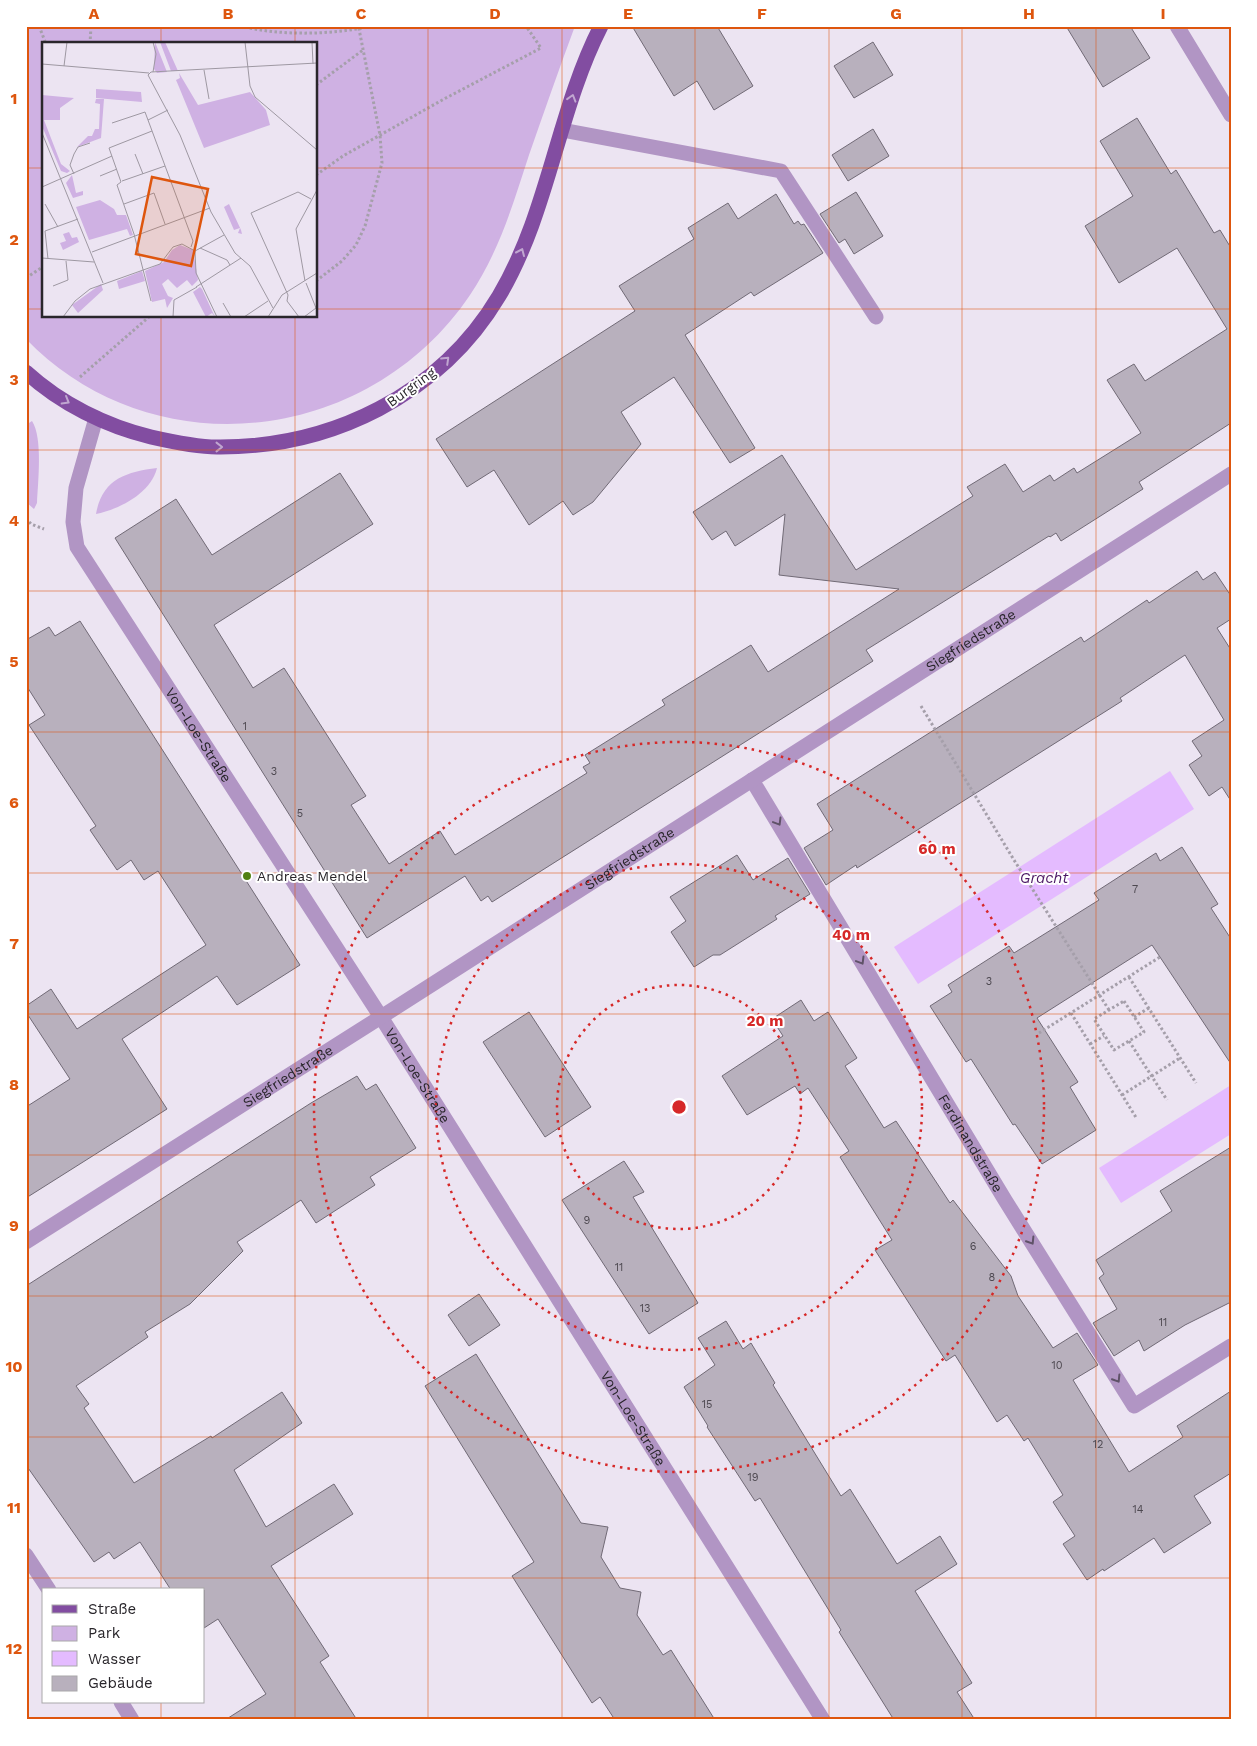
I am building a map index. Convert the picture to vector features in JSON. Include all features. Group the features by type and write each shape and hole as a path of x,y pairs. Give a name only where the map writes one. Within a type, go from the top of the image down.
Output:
{"main road":[{"name":"Burgring","path":"26,372 58,396 96,418 130,432 173,442 216,447 262,445 300,439 341,426 374,412 407,393 436,370 462,345 499,296 532,226 575,88 601,26"}],"street":[{"path":"1177,26 1231,115"},
{"path":"562,130 781,171 876,317"},
{"name":"Von-Loe-Straße","path":"96,418 76,488 73,522 77,547 380,1017 823,1720"},
{"name":"Siegfriedstraße","path":"26,1242 1231,474"},
{"name":"Ferdinandstraße","path":"752,780 1000,1192 1134,1406 1231,1346"},
{"path":"26,1556 48,1588"},
{"path":"122,1704 132,1720"}],"path":[{"path":"39,26 45,42"},
{"path":"90,42 92,26"},
{"path":"240,26 250,29 304,33 359,29 372,26"},
{"path":"304,26 304,33"},
{"path":"318,173 343,156 444,99 541,48 526,26"},
{"path":"318,279 342,261 356,245 365,226 382,163 380,135 359,29"},
{"path":"318,84 364,50"},
{"path":"26,278 42,267"},
{"path":"58,396 148,318"},
{"path":"906,682 1014,860 1109,1010"},
{"path":"1039,1033 1160,957"},
{"path":"1129,976 1196,1083"},
{"path":"1124,1000 1134,1017 1144,1032 1114,1050 1094,1019 1124,1000"},
{"path":"1134,1017 1149,1008"},
{"path":"1071,1013 1137,1119"},
{"path":"1090,1044 1104,1036"},
{"path":"1129,1041 1167,1100"},
{"path":"1122,1095 1180,1058"}],"green space":[{"path":"26,26 575,26 511,209 497,245 480,279 470,295 427,345 376,384 319,409 258,422 196,422 135,408 77,381 26,339"},
{"path":"32,421 38,438 39,449 37,503 34,509 26,502 26,425"},
{"path":"157,468 154,477 141,492 124,504 96,514 104,493 117,479 135,472"}],"water":[{"name":"Gracht","path":"1170,771 1194,809 918,984 894,947"},
{"path":"1231,1085 1231,1134 1121,1203 1099,1168"}],"building":[{"path":"632,26 717,26 753,86 714,110 697,81 674,96"},
{"path":"1066,26 1130,26 1150,58 1103,87"},
{"path":"873,42 893,75 854,98 834,66"},
{"path":"1137,118 1171,174 1176,170 1214,233 1220,230 1231,248 1231,423 1139,482 1143,489 1061,541 1056,533 1049,536 866,650 873,661 492,902 488,896 481,901 465,876 367,938 115,538 176,499 212,555 340,473 373,524 214,625 253,688 284,668 366,796 351,805 389,864 440,831 455,855 587,773 583,767 590,763 585,755 665,705 662,700 751,645 768,672 899,589 779,575 785,514 735,546 726,531 712,540 693,512 782,455 856,570 973,496 967,487 1005,464 1023,492 1050,475 1054,481 1074,468 1077,473 1141,433 1107,380 1134,364 1145,381 1227,329 1177,248 1119,283 1085,226 1133,196 1100,141"},
{"path":"873,129 889,156 848,181 832,155"},
{"path":"856,192 883,236 854,254 845,239 839,243 820,214"},
{"path":"776,194 794,224 798,221 801,225 804,224 823,253 754,296 751,292 685,335 755,448 730,463 674,377 621,412 641,444 593,502 573,515 563,501 529,525 494,470 467,487 436,439 635,311 619,286 694,239 688,228 728,203 738,219"},
{"path":"1197,571 1203,580 1215,572 1231,596 1231,619 1217,628 1231,650 1231,801 1222,787 1209,796 1189,765 1202,756 1192,741 1224,720 1185,655 1120,698 1122,701 857,868 856,865 826,885 804,848 833,830 817,804 1081,637 1084,642 1147,600 1149,603"},
{"path":"80,621 300,965 237,1005 217,976 122,1039 167,1109 26,1198 26,1107 70,1079 26,1012 26,1006 51,989 77,1029 206,945 158,871 144,880 131,860 117,870 90,830 96,826 29,725 45,715 26,685 26,640 49,627 55,636"},
{"path":"1182,847 1218,904 1211,908 1231,939 1231,1064 1152,945 1037,1018 1078,1082 1070,1087 1096,1130 1042,1164 1015,1124 1013,1125 971,1059 966,1062 930,1006 952,992 948,985 1009,946 1014,953 1099,900 1094,893 1156,853 1160,861"},
{"path":"737,855 753,880 788,858 810,894 775,916 777,919 720,955 713,955 694,967 671,932 686,921 670,897"},
{"path":"801,1000 814,1021 828,1012 857,1058 845,1066 884,1128 896,1121 950,1203 953,1200 1011,1276 1018,1296 1053,1348 1077,1333 1098,1365 1073,1380 1129,1472 1183,1437 1177,1426 1231,1391 1231,1473 1194,1496 1211,1523 1164,1553 1154,1538 1087,1580 1063,1544 1075,1536 1053,1502 1063,1495 1028,1438 1024,1441 1007,1415 997,1422 955,1355 946,1361 875,1250 892,1240 840,1157 849,1151 808,1088 800,1094 795,1086 747,1115 722,1076 783,1036 772,1019"},
{"path":"529,1012 591,1107 545,1137 483,1042"},
{"path":"357,1076 366,1090 376,1084 416,1148 370,1177 375,1185 316,1223 301,1200 237,1242 243,1251 190,1304 145,1332 148,1337 76,1386 89,1404 84,1408 134,1483 211,1436 212,1438 282,1392 302,1423 234,1470 266,1527 334,1484 353,1514 271,1566 329,1656 320,1662 357,1720 225,1720 266,1694 218,1619 205,1627 205,1588 170,1588 140,1542 114,1559 109,1552 94,1562 26,1465 26,1286 311,1103"},
{"path":"1231,1147 1231,1302 1185,1325 1144,1351 1139,1340 1114,1356 1093,1323 1117,1309 1099,1278 1104,1274 1096,1260 1172,1211 1160,1191"},
{"path":"624,1161 644,1192 633,1197 698,1303 649,1334 562,1200"},
{"path":"479,1294 500,1325 469,1346 448,1315"},
{"path":"726,1321 743,1349 751,1343 775,1383 773,1385 841,1496 850,1489 897,1564 940,1536 957,1564 915,1591 972,1683 957,1692 975,1720 894,1720 839,1632 841,1630 760,1498 755,1501 707,1427 684,1387 715,1365 698,1338"},
{"path":"476,1354 581,1523 608,1527 601,1557 620,1588 641,1592 637,1615 663,1655 671,1650 715,1720 615,1720 600,1697 592,1703 512,1576 534,1562 425,1386"}],"place":[{"name":"Andreas Mendel","path":"247,876"}]}
